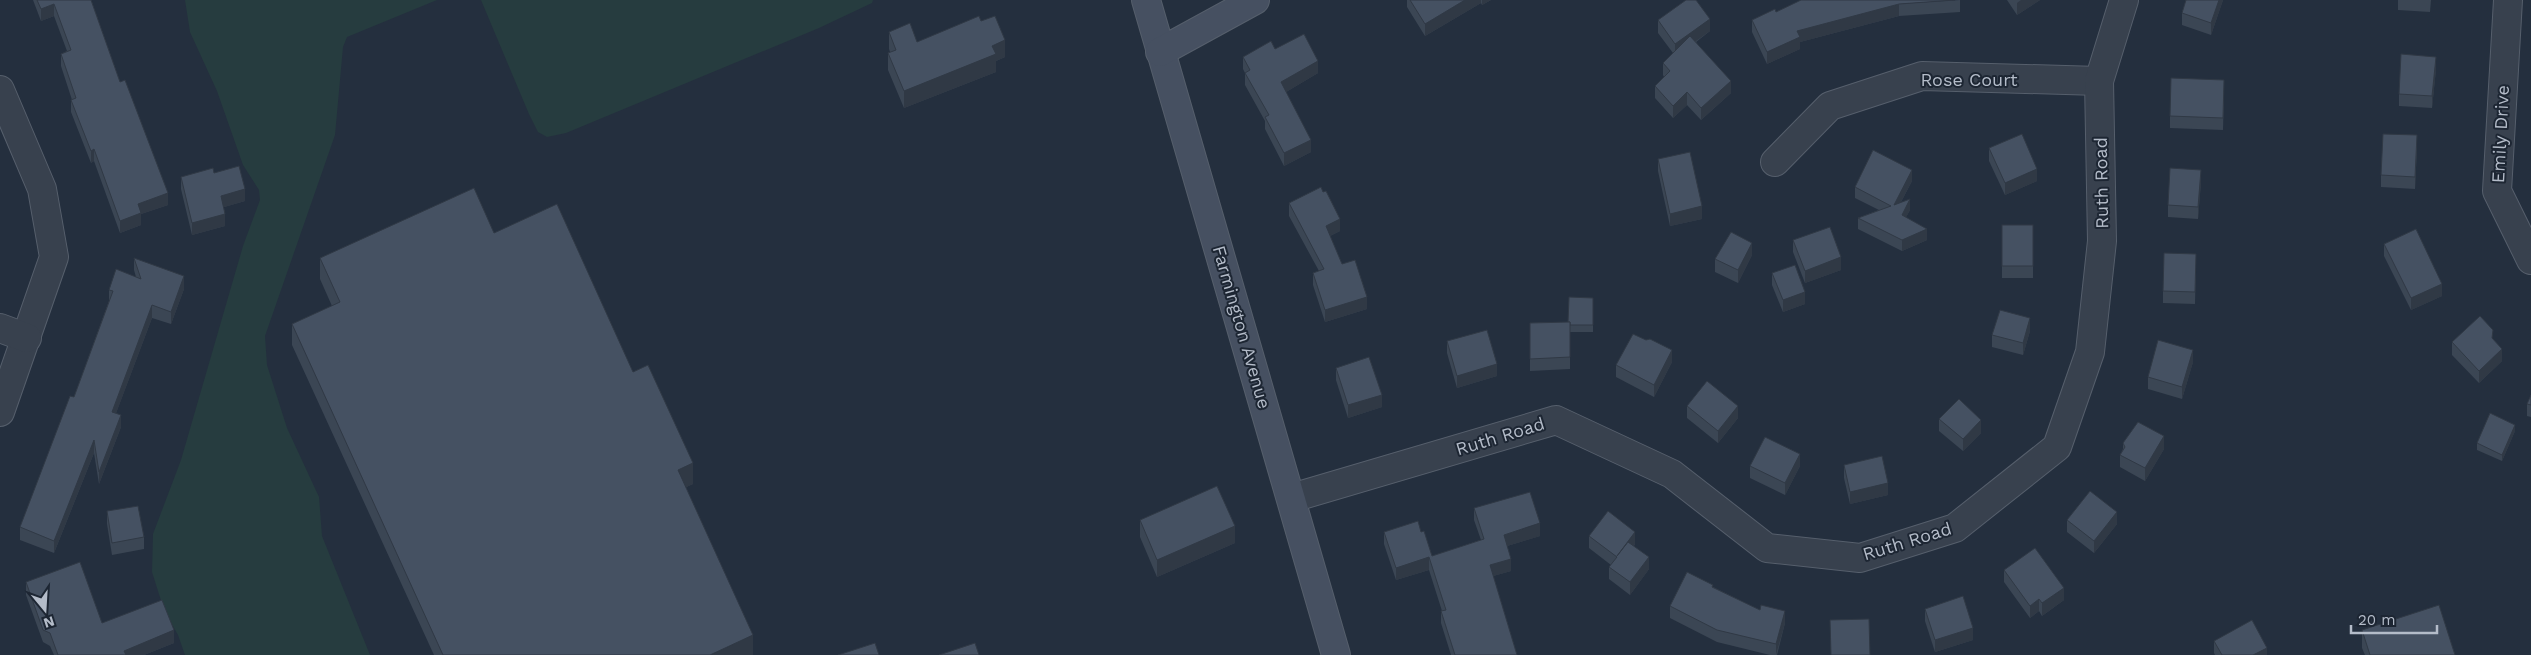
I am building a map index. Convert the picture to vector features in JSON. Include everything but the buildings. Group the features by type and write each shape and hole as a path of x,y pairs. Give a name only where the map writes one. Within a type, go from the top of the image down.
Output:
{"main road":[{"name":"Farmington Avenue","path":"1146,0 1336,655"},
{"path":"1160,52 1255,0"}],"street":[{"name":"Ruth Road","path":"1292,498 1556,420 1672,474 1767,548 1860,558 1955,528 2057,447 2090,352 2102,241 2099,81 2124,0"},
{"name":"Emily Drive","path":"2508,0 2497,191 2531,260"},
{"name":"Rose Court","path":"1775,162 1830,106 1922,76 2099,81"},
{"path":"0,90 42,189 54,257 0,412"},
{"path":"0,328 27,338"}],"green space":[{"path":"185,0 437,0 347,37 343,47 335,135 265,336 267,365 287,428 319,497 322,536 370,655 185,655 178,635 164,610 152,572 153,534 181,460 243,246 260,200 259,190 243,165 217,91 190,32"},
{"path":"481,0 873,0 872,3 819,28 566,133 547,137 538,132 529,114"}]}
